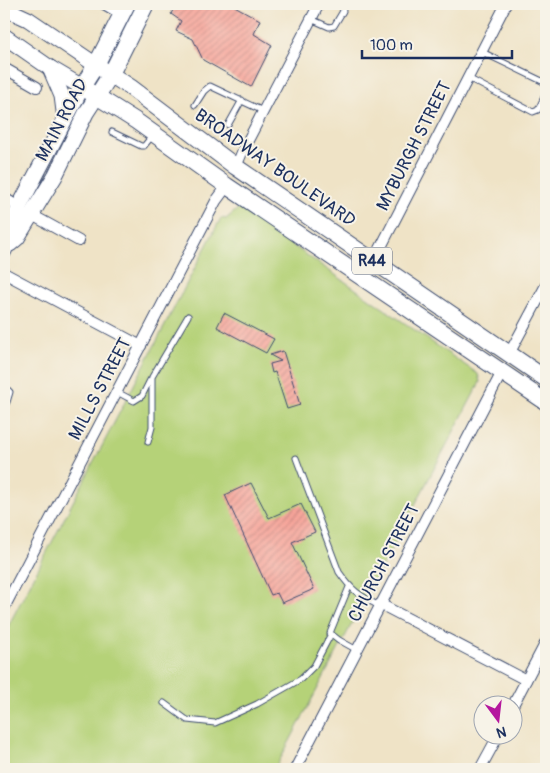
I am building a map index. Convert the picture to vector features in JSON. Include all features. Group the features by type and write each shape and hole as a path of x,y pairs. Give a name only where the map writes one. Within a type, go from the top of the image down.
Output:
{"main road":[{"name":"MAIN ROAD","path":"25,211 55,176 86,113 111,74 146,4"},
{"name":"BROADWAY BOULEVARD","path":"4,8 28,19 111,74 236,167 546,379"},
{"name":"MAIN ROAD","path":"4,250 25,211 65,119 96,65 124,9"},
{"path":"4,36 50,68 82,87"},
{"path":"50,68 64,102 65,119"},
{"name":"R44","path":"82,87 154,134 227,186 546,402"}],"street":[{"path":"104,4 124,9"},
{"path":"236,167 319,4"},
{"name":"MYBURGH STREET","path":"365,278 506,4"},
{"path":"4,68 37,87"},
{"name":"MILLS STREET","path":"4,608 216,201 227,186"},
{"path":"4,198 79,241"},
{"path":"4,273 141,346"},
{"path":"509,354 546,284"},
{"name":"CHURCH STREET","path":"295,769 502,372"},
{"path":"380,605 526,680"},
{"path":"518,696 546,642"},
{"path":"480,769 493,746"}],"lane":[{"path":"312,19 329,27 334,26 343,11 342,4"},
{"path":"481,52 546,83"},
{"path":"468,78 533,112 538,110 546,93"},
{"path":"195,105 209,86 264,111"},
{"path":"228,125 242,100"},
{"path":"112,132 141,146 144,146 154,134"},
{"path":"116,392 134,401 142,396 188,316"},
{"path":"148,442 152,427 152,377"},
{"path":"4,386 10,392 7,402"},
{"path":"296,458 339,572 349,587 357,594 380,605"},
{"path":"164,703 187,720 215,723 257,704 301,679 314,666 331,634 330,631 349,587"},
{"path":"331,634 357,650"}],"green space":[{"path":"239,208 478,374 480,382 275,769 9,769 4,767 4,634 221,218 226,219"}],"building":[{"path":"176,4 231,4 260,20 254,34 272,45 251,87 203,60 193,39 176,31 181,21 171,14"},
{"path":"224,313 274,339 266,353 217,327"},
{"path":"283,351 300,405 287,409 275,372 272,373 270,364 281,361 270,355"},
{"path":"251,483 269,518 301,504 315,532 292,542 314,589 282,603 277,593 271,595 225,495"}]}
